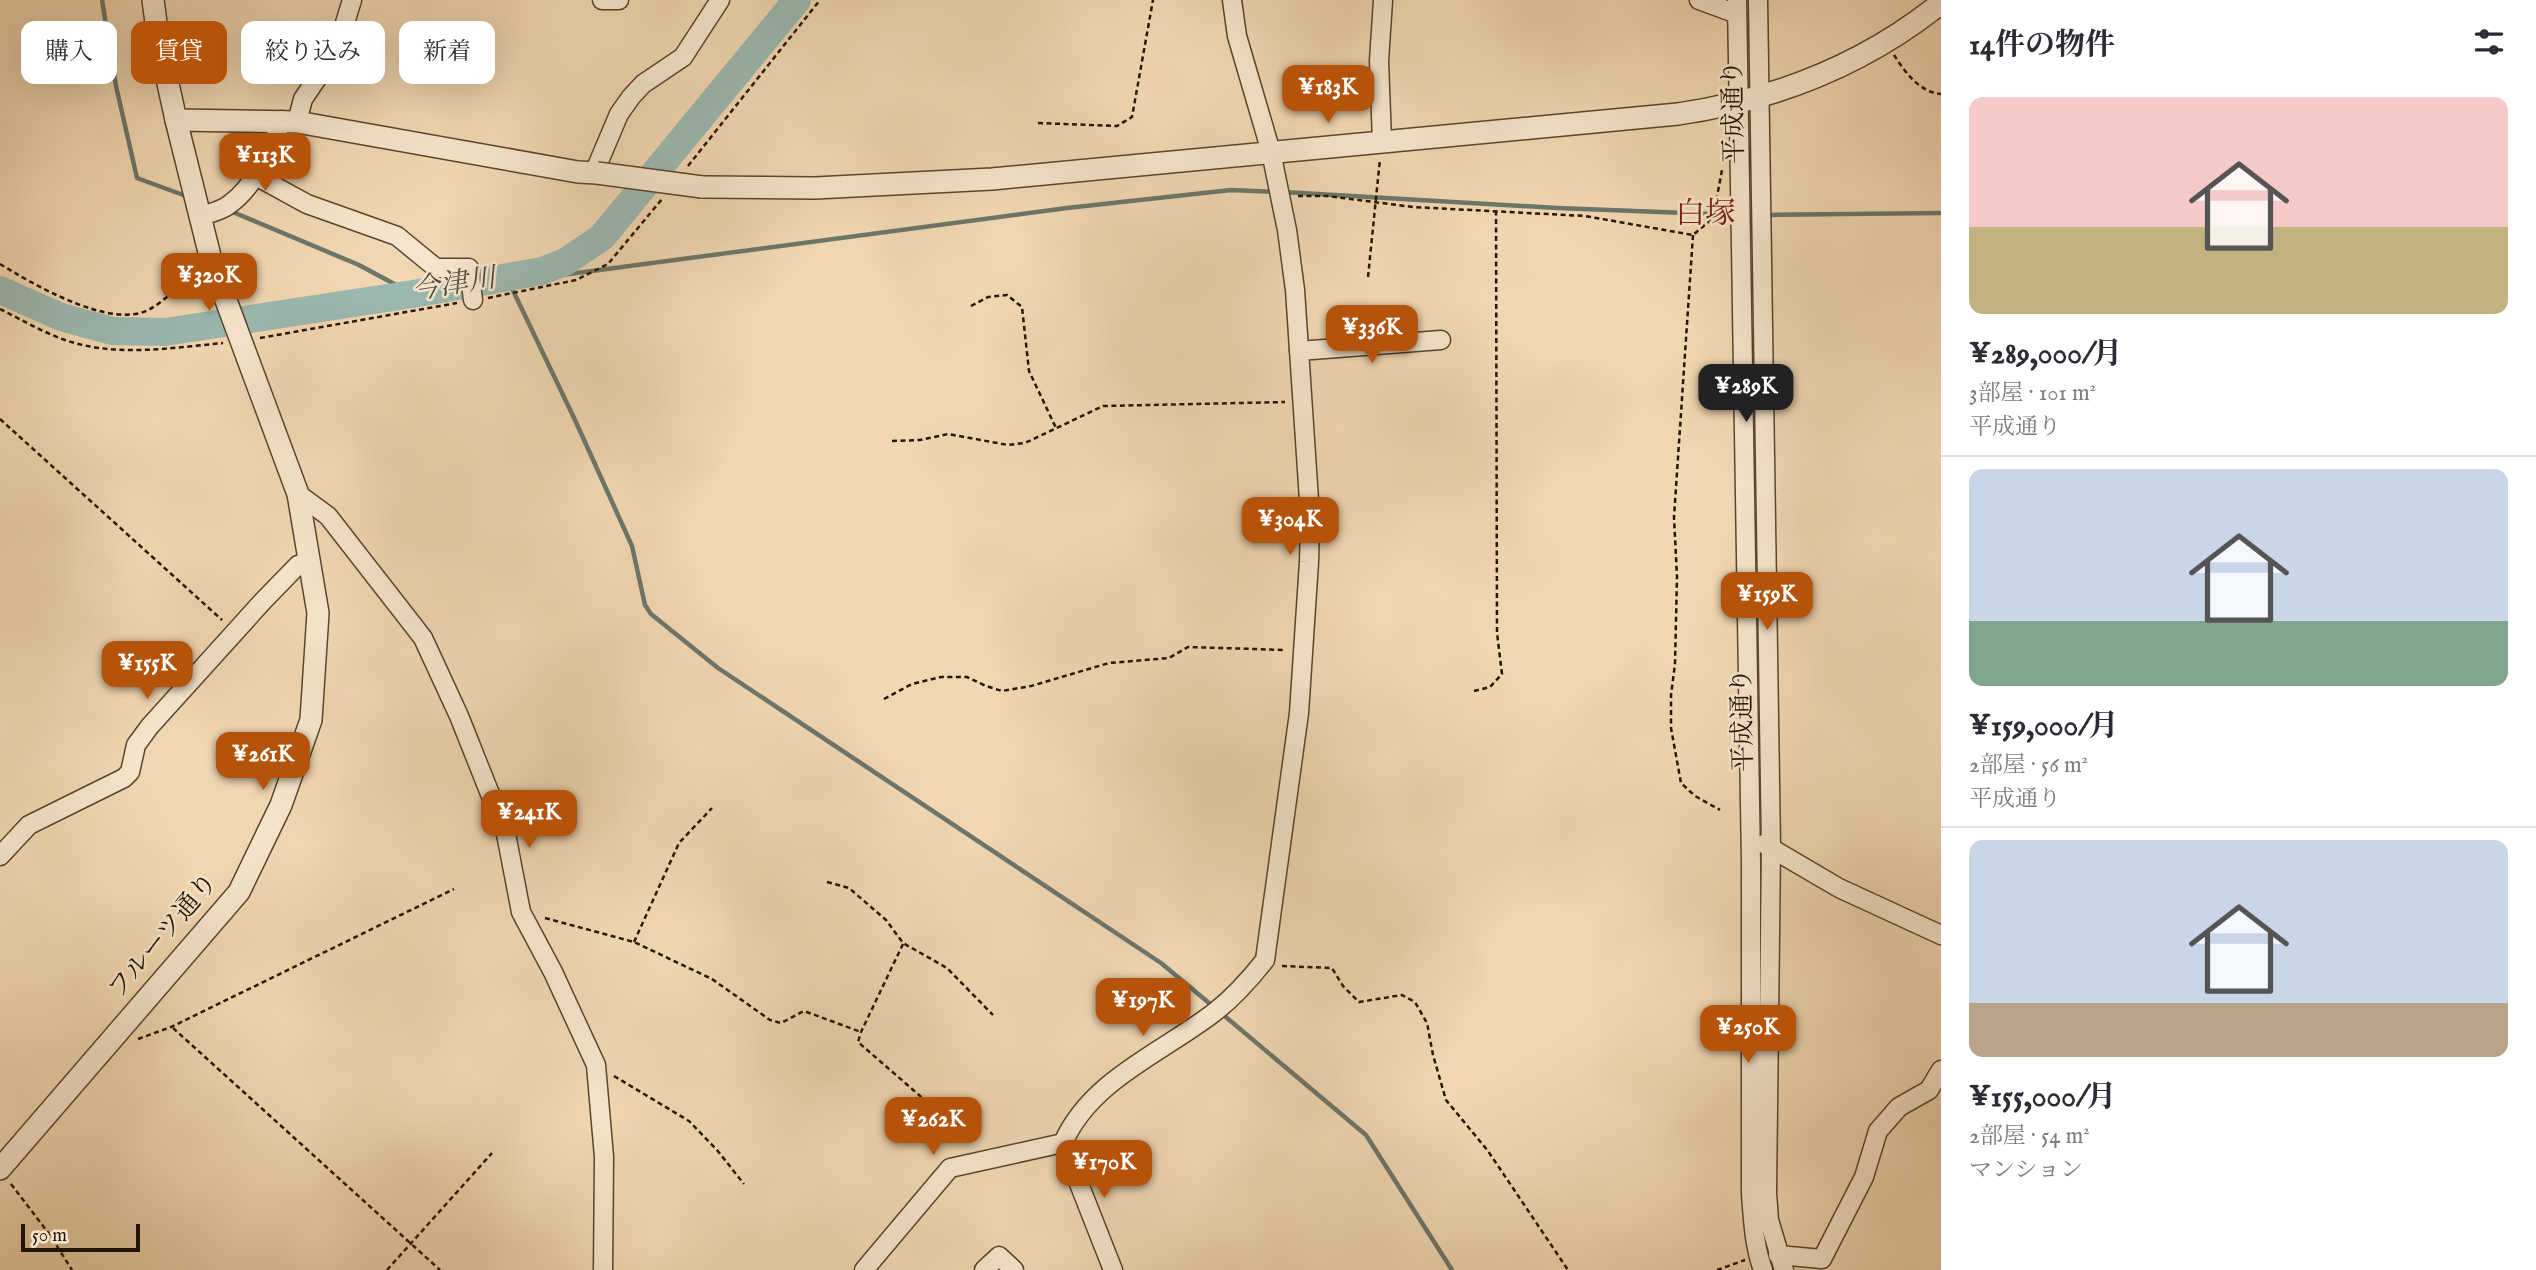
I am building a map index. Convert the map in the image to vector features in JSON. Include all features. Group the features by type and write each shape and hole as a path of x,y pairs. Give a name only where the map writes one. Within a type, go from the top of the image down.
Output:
{"street":[{"path":"153,0 158,38 176,120 199,217 214,266"},
{"path":"199,217 227,207 243,193 337,49 352,0"},
{"path":"602,0 619,0"},
{"path":"595,173 619,114 631,97 643,84 683,57 720,0"},
{"path":"1113,1270 1063,1143 1069,1128 1104,1088 1216,1011 1240,990 1265,960 1299,713 1310,516 1293,278 1271,152 1237,36 1232,0"},
{"path":"1382,142 1379,61 1383,0"},
{"path":"1699,0 1737,7"},
{"name":"平成通り","path":"1758,0 1771,848 1767,1193 1769,1220 1781,1263"},
{"path":"176,120 289,121 595,173 702,187 815,188 992,179 1678,114 1739,103 1816,77 1886,43 1941,3"},
{"name":"平成通り","path":"1737,7 1751,836 1751,1194 1760,1264"},
{"path":"254,175 307,204 397,236 436,268 468,268 473,300"},
{"name":"フルーツ通り","path":"4,1175 239,892 281,805 311,720 318,613 298,494 214,266"},
{"path":"1299,351 1441,340"},
{"path":"298,494 328,516 423,639 459,716 506,834 521,912 553,971 596,1065 604,1157 603,1270"},
{"path":"0,856 29,825 124,778 130,772 136,745 150,726 298,565 310,561"},
{"path":"1751,836 1839,888 1941,935"},
{"path":"1781,1263 1822,1259 1864,1177 1878,1131 1899,1107 1929,1090 1941,1070"},
{"path":"864,1270 950,1168 1063,1143"},
{"path":"984,1270 999,1256 1014,1270"}],"path":[{"path":"1038,123 1117,126 1132,117 1153,0"},
{"path":"1886,43 1914,82 1941,94"},
{"path":"1368,277 1382,142"},
{"path":"1720,810 1695,796 1681,783 1671,728 1671,695 1675,664 1674,505 1693,235 1713,218 1723,164"},
{"path":"1280,196 1585,216 1693,235"},
{"path":"1474,691 1490,687 1502,674 1497,633 1496,212"},
{"path":"0,264 34,285 73,303 113,314 149,310 214,266"},
{"path":"971,306 988,298 1007,295 1022,307 1029,371 1056,428"},
{"path":"892,441 920,440 948,434 1008,445 1025,443 1103,406 1303,402"},
{"path":"0,419 235,631"},
{"path":"884,699 912,684 941,677 967,677 986,687 1002,691 1031,686 1109,663 1169,658 1188,647 1303,650"},
{"path":"634,942 679,843 712,808"},
{"path":"827,882 849,888 886,920 903,943 947,968 993,1015"},
{"path":"135,1040 171,1027 454,890"},
{"path":"521,912 634,942 712,979 770,1020 781,1023 804,1011 860,1032"},
{"path":"903,943 860,1032 858,1042 927,1102"},
{"path":"1265,960 1282,966 1332,968 1343,986 1359,1002 1402,995 1415,1002 1427,1023 1446,1100 1488,1151 1568,1270"},
{"path":"171,1027 440,1270"},
{"path":"596,1065 689,1121 744,1184"},
{"path":"387,1270 492,1153"},
{"path":"4,1175 50,1235 72,1270"},
{"path":"1717,1270 1760,1264"}],"waterway":[{"path":"102,0 116,86 137,178 186,196"},
{"name":"今津川","path":"0,290 61,317 112,331 165,332 413,294 542,271 565,262 602,237 797,0"},
{"path":"509,286 554,276 1067,208 1231,190 1275,192"},
{"path":"1284,192 1737,215"},
{"path":"228,210 359,265 413,294"},
{"path":"1766,215 1941,213"},
{"path":"507,278 632,546 645,605 651,614 718,668 1161,963 1215,1008"},
{"path":"1221,1013 1366,1135 1452,1270"}],"district":[{"name":"白塚","path":"1705,215"}]}
